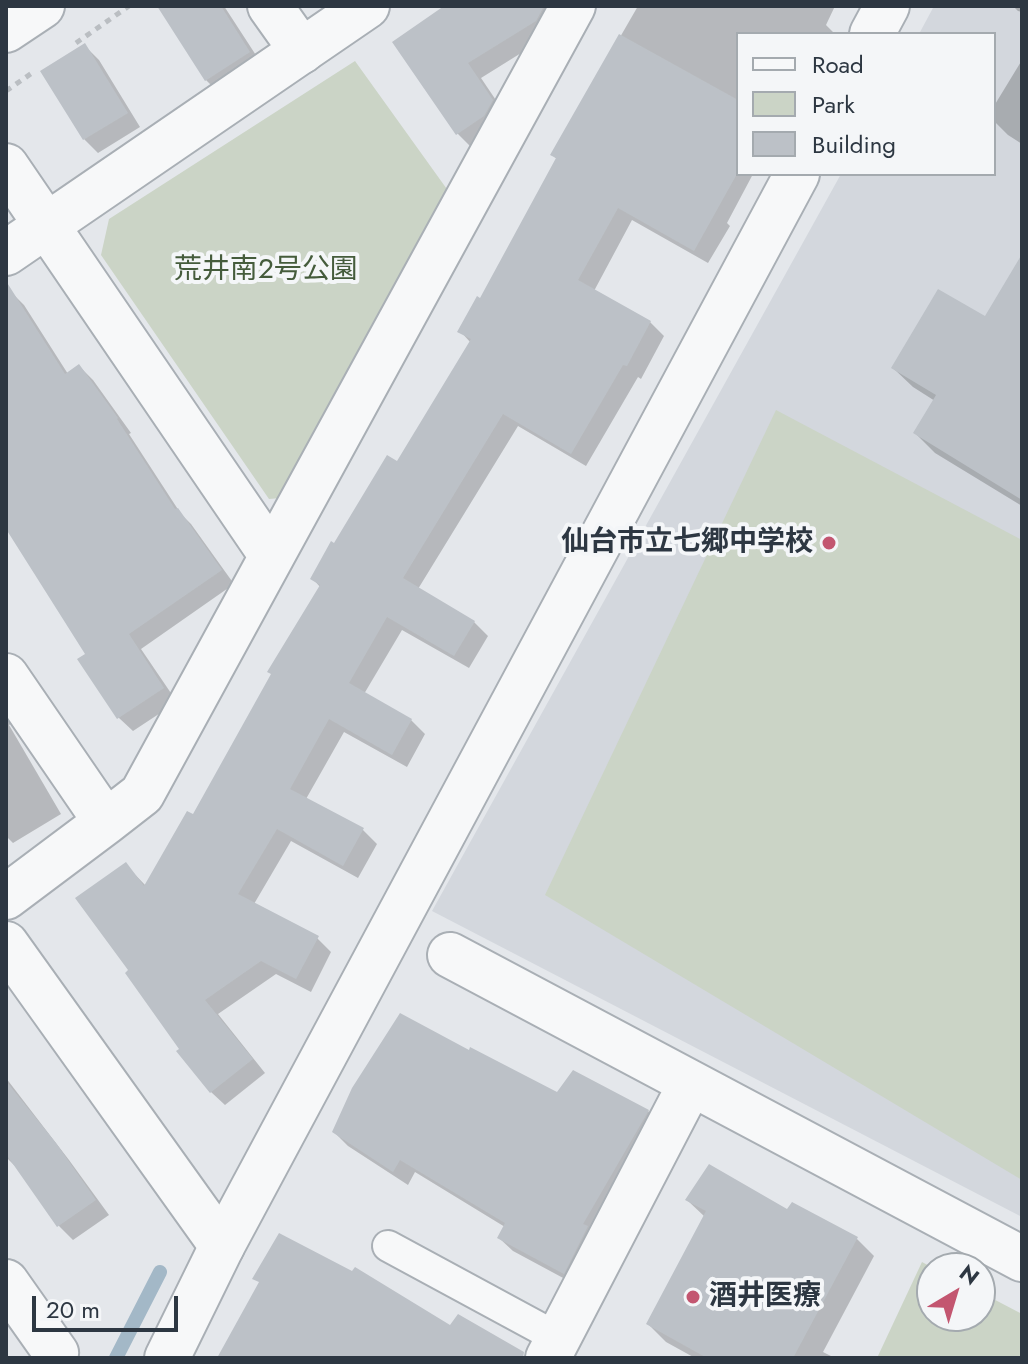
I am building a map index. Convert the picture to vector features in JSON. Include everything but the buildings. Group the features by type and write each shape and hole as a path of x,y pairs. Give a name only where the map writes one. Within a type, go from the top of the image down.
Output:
{"street":[{"path":"6,30 42,6"},
{"path":"270,6 302,51"},
{"path":"6,253 367,6"},
{"path":"6,897 142,794 573,6"},
{"path":"873,32 887,6"},
{"path":"6,166 272,556"},
{"path":"167,1358 222,1246 796,176"},
{"path":"6,676 106,822"},
{"path":"6,944 222,1246"},
{"path":"450,955 1022,1259"},
{"path":"553,1348 691,1083"},
{"path":"6,1282 56,1353 54,1358"}],"lane":[{"path":"388,1246 553,1348"}],"shaded area":[{"name":"仙台市立七郷中学校","path":"934,6 1022,6 1022,1217 432,911 840,176 996,176 996,32 920,32"}],"green space":[{"name":"荒井南2号公園","path":"355,61 449,192 293,497 269,499 101,255 109,219"},
{"path":"776,410 1022,540 1022,1180 545,895"},
{"path":"916,1275 916,1332 996,1332 996,1300 1022,1314 1022,1358 877,1358"}],"waterway":[{"path":"116,1358 160,1272"}],"place":[{"name":"仙台市立七郷中学校","path":"829,543"},
{"name":"酒井医療","path":"693,1297"}]}
